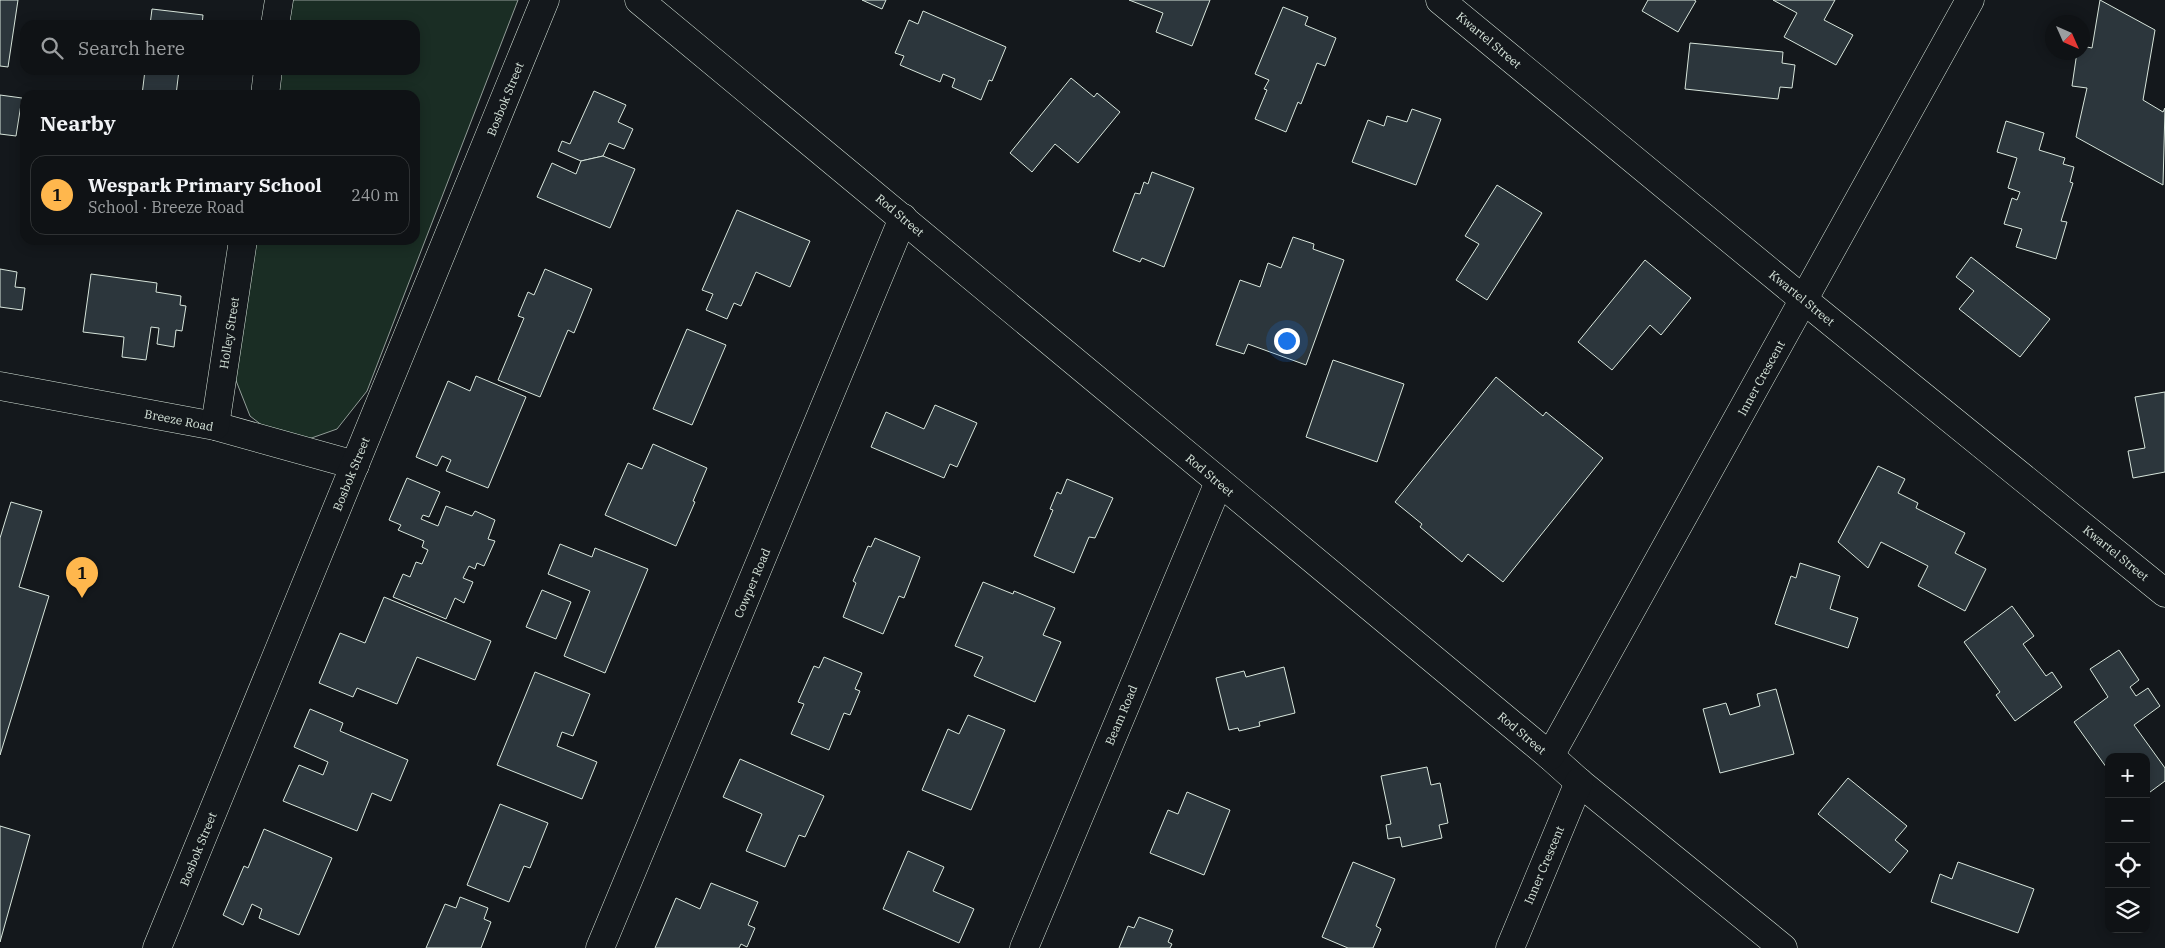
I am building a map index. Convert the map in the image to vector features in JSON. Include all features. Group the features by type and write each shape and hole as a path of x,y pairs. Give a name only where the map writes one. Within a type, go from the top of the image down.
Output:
{"street":[{"path":"276,20 279,0"},
{"name":"Bosbok Street","path":"157,948 545,0"},
{"name":"Rod Street","path":"638,0 903,218 1579,782 1783,948"},
{"name":"Kwartel Street","path":"1440,0 1804,300 2165,593"},
{"name":"Inner Crescent","path":"1550,756 1970,0"},
{"path":"266,90 267,75"},
{"name":"Cowper Road","path":"600,948 903,218"},
{"name":"Holley Street","path":"214,426 242,245"},
{"name":"Breeze Road","path":"0,386 214,426 355,464"},
{"name":"Beam Road","path":"1024,948 1219,482"},
{"name":"Inner Crescent","path":"1510,948 1579,782"}],"green space":[{"path":"289,0 518,0 367,391 337,429 303,441 272,433 250,416 233,373 252,245 420,245 420,90 276,90 277,75 420,75 420,20 286,20"}],"building":[{"path":"0,0 18,0 8,67 0,66"},
{"path":"862,0 886,0 882,9"},
{"path":"1129,0 1210,0 1192,46 1156,32 1163,13"},
{"path":"1648,0 1696,1 1678,32 1642,11"},
{"path":"1773,0 1835,0 1824,20 1853,35 1836,65 1784,37 1797,13"},
{"path":"2100,0 2155,30 2143,100 2163,112 2165,108 2163,185 2076,137 2087,88 2072,86 2076,60 2090,60 2090,48 2092,48"},
{"path":"1283,7 1308,17 1305,25 1336,38 1325,66 1317,63 1301,104 1298,102 1286,132 1255,119 1267,90 1264,89 1269,80 1255,74"},
{"path":"152,9 203,15 202,20 151,20"},
{"path":"923,11 1006,47 992,81 989,80 981,100 952,87 955,79 943,74 940,82 900,65 904,56 895,53 909,20 918,24"},
{"path":"1690,43 1783,52 1782,63 1795,65 1792,88 1780,87 1778,99 1685,89"},
{"path":"144,75 178,75 177,90 143,90"},
{"path":"1071,78 1094,97 1097,93 1120,112 1078,163 1055,144 1032,172 1010,153"},
{"path":"594,91 626,105 618,122 633,129 624,149 609,143 603,156 581,161 558,151 562,141 570,144"},
{"path":"0,95 20,98 16,136 0,134"},
{"path":"1412,109 1441,119 1416,185 1352,162 1368,120 1384,126 1387,116 1407,122"},
{"path":"2006,121 2044,133 2039,150 2065,158 2063,164 2074,167 2070,182 2073,183 2061,221 2067,222 2056,259 2016,247 2022,229 2004,224 2012,198 2017,200 2020,192 2008,188 2017,158 1997,152"},
{"path":"603,156 635,169 610,228 537,197 552,163 576,174 581,161"},
{"path":"1152,172 1194,188 1164,267 1142,258 1140,262 1113,251 1135,193 1140,194 1144,182 1148,184"},
{"path":"1497,185 1542,213 1487,300 1456,280 1479,244 1465,236"},
{"path":"737,210 810,241 790,287 756,272 741,306 734,303 727,319 706,310 713,294 702,290"},
{"path":"1293,237 1314,244 1313,249 1344,260 1306,365 1248,344 1244,354 1216,345 1240,280 1260,287 1268,263 1281,268"},
{"path":"1971,257 2050,319 2020,357 1959,309 1974,291 1956,277"},
{"path":"1645,260 1691,298 1661,335 1650,325 1612,370 1578,342"},
{"path":"0,269 17,272 15,287 25,288 22,310 0,307"},
{"path":"545,269 592,289 574,333 568,330 540,397 498,380 524,318 518,316 528,292 534,295"},
{"path":"91,274 157,283 156,292 181,296 180,305 186,306 182,331 176,330 174,347 157,344 159,328 151,327 146,360 122,357 124,337 83,332"},
{"path":"687,329 726,345 692,425 653,409"},
{"path":"1333,360 1404,384 1377,462 1306,437"},
{"path":"476,376 526,397 488,488 446,471 451,460 442,456 437,466 416,457 448,381 470,391"},
{"path":"1496,377 1543,416 1546,412 1603,458 1503,582 1468,554 1462,562 1420,527 1422,524 1395,502"},
{"path":"2165,392 2165,472 2133,478 2128,451 2145,448 2135,397"},
{"path":"935,405 977,423 957,467 950,464 944,478 871,447 886,412 924,429"},
{"path":"653,444 707,468 676,546 605,515 628,463 642,469"},
{"path":"1878,466 1905,479 1898,493 1918,503 1916,508 1965,533 1955,553 1986,569 1965,611 1918,586 1928,566 1881,542 1868,568 1838,542"},
{"path":"407,478 440,492 429,517 423,515 421,519 438,526 446,506 472,516 475,511 495,520 488,539 495,541 484,566 477,563 475,569 469,566 463,578 473,582 464,603 455,598 446,619 393,597 403,574 410,577 416,562 422,564 428,550 422,547 424,541 398,530 401,525 389,520"},
{"path":"1067,479 1113,498 1095,538 1089,537 1074,573 1034,556 1053,510 1050,509 1057,492 1061,494"},
{"path":"11,502 42,511 19,587 49,596 0,755 0,538"},
{"path":"875,538 920,557 904,598 899,596 883,634 843,617 856,583 853,581 868,546 871,547"},
{"path":"560,544 592,557 595,548 648,569 605,673 564,656 590,591 548,574"},
{"path":"1800,563 1840,576 1830,609 1858,618 1848,648 1775,624 1791,576 1796,578"},
{"path":"983,582 1013,594 1014,591 1055,608 1043,635 1061,642 1035,702 974,676 983,657 955,646"},
{"path":"542,590 571,602 556,639 526,627"},
{"path":"384,597 491,641 475,680 417,657 397,704 357,688 353,697 319,683 340,633 365,643"},
{"path":"2012,606 2034,636 2023,644 2046,676 2052,672 2062,687 2015,721 1996,695 2000,692 1964,642"},
{"path":"2119,650 2139,680 2130,687 2136,696 2148,688 2160,706 2134,725 2165,768 2165,781 2150,792 2150,753 2105,753 2105,765 2074,722 2108,697 2090,669"},
{"path":"824,657 862,673 855,689 860,691 850,715 844,713 829,750 791,734 804,704 798,702 814,666 819,668"},
{"path":"1284,667 1295,713 1259,722 1260,726 1239,731 1238,728 1229,730 1216,678 1244,671 1246,677"},
{"path":"535,672 590,694 573,736 562,732 557,746 597,762 582,799 497,765"},
{"path":"1776,689 1794,754 1720,773 1703,709 1726,703 1730,715 1760,706 1757,694"},
{"path":"310,709 343,723 340,731 408,760 391,801 372,793 357,831 283,801 299,765 323,775 328,762 294,747"},
{"path":"968,715 1005,730 971,810 922,790 948,729 959,734"},
{"path":"740,759 824,796 805,837 799,835 785,867 746,851 762,814 723,797"},
{"path":"1427,767 1431,785 1440,783 1448,823 1439,825 1442,838 1402,847 1400,837 1388,839 1386,825 1391,824 1381,776"},
{"path":"1848,778 1907,826 1895,840 1908,851 1890,873 1818,814"},
{"path":"1187,792 1230,810 1204,875 1150,853 1168,810 1178,814"},
{"path":"500,804 548,823 530,868 524,866 509,902 467,885"},
{"path":"0,826 30,835 0,942"},
{"path":"264,829 332,858 299,935 259,918 262,909 252,904 243,925 223,915 244,866 248,868"},
{"path":"908,851 944,867 933,891 974,909 959,943 883,909"},
{"path":"1353,862 1395,879 1376,926 1381,929 1373,948 1348,948 1322,937"},
{"path":"1958,862 2034,889 2018,933 1931,902 1940,874 1952,879"},
{"path":"711,883 758,902 748,925 755,928 747,947 741,944 739,948 655,948 676,898 700,909"},
{"path":"460,897 488,908 484,919 491,922 481,948 426,948 445,904 456,908"},
{"path":"1139,917 1173,930 1168,942 1172,944 1170,948 1119,948 1128,926 1134,928"}],"place":[{"name":"Wespark Primary School","path":"82,598"}]}
